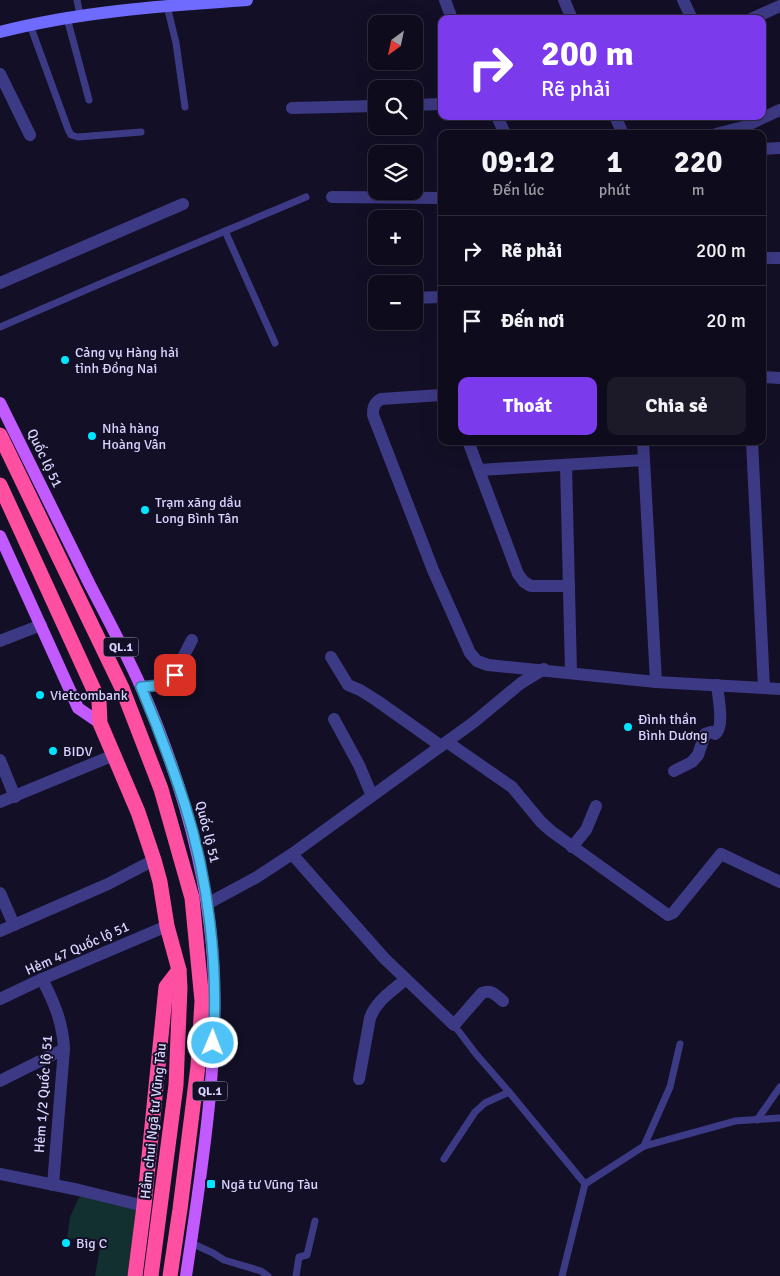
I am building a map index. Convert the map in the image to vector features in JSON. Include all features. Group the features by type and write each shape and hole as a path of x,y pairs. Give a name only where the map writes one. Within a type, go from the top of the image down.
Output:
{"highway":[{"name":"Quốc lộ 51","path":"0,435 122,688 161,789 184,865 200,906 202,1001 198,1066 182,1200 170,1276"},
{"name":"QL.1","path":"0,485 99,701 100,723 138,812 154,860 160,882 167,926 179,970"},
{"path":"134,1276 144,1206 166,987 179,970"},
{"name":"Hầm chui Ngã tư Vũng Tàu","path":"151,1276 178,1066 179,970"}],"main road":[{"name":"Quốc lộ 51","path":"0,403 141,687 185,806 198,858 200,906 212,945 214,1032 201,1173 186,1276"},
{"path":"0,536 78,708 100,723"}],"street":[{"path":"0,32 80,15 147,4 167,6 247,0"},
{"path":"445,0 451,15"},
{"path":"564,0 570,15"},
{"path":"683,0 690,15"},
{"path":"760,15 780,6"},
{"path":"0,74 30,135"},
{"path":"423,105 438,104"},
{"path":"292,108 368,106"},
{"path":"766,116 780,110"},
{"path":"729,130 756,120"},
{"path":"766,149 780,148"},
{"path":"332,197 438,198"},
{"path":"0,283 183,204"},
{"path":"766,258 780,258"},
{"path":"423,298 438,297"},
{"path":"766,377 780,378"},
{"path":"438,395 381,399 372,408 373,415 433,570 470,653 478,661 488,665 544,669 656,682 780,689"},
{"path":"470,445 518,574 524,582 531,586 569,586"},
{"path":"643,445 656,682"},
{"path":"752,445 764,688"},
{"path":"479,470 644,460"},
{"path":"566,464 571,672"},
{"path":"0,641 41,625"},
{"path":"141,687 170,682 192,640"},
{"path":"331,657 348,686 360,690 505,781 541,822 572,847 668,915 673,913 720,854 780,882"},
{"path":"200,906 257,877 292,854 474,722 521,683 544,669"},
{"path":"674,771 692,762 698,755 705,734 711,732 715,734 719,731 716,685"},
{"path":"334,719 372,796"},
{"path":"0,802 114,755"},
{"path":"0,760 15,797"},
{"path":"572,847 586,830 596,806"},
{"path":"292,854 384,958 454,1025 482,993 492,992 503,1001"},
{"path":"0,931 108,884 154,860"},
{"path":"0,893 14,925"},
{"name":"Hẻm 47 Quốc lộ 51","path":"0,999 42,979 167,926"},
{"name":"Hẻm 1/2 Quốc lộ 51","path":"42,979 59,1018 63,1032 64,1049 53,1185"},
{"path":"359,1079 373,1010 377,1004 406,980"},
{"path":"0,1081 64,1049"},
{"path":"0,1174 144,1206"}],"lane":[{"path":"77,0 80,15"},
{"path":"167,6 176,43 185,107"},
{"path":"67,18 89,100"},
{"path":"30,25 71,135 78,137 141,132"},
{"path":"0,327 306,197"},
{"path":"225,231 275,343"},
{"path":"454,1025 584,1184"},
{"path":"644,1146 670,1087 680,1044"},
{"path":"757,1120 780,1087"},
{"path":"444,1159 476,1112 485,1103 509,1092"},
{"path":"562,1276 584,1184 644,1146 735,1121 780,1118"},
{"path":"296,1276 299,1257 307,1255 315,1220"},
{"path":"191,1243 224,1260 260,1271 268,1276"}],"green space":[{"path":"80,1195 137,1209 127,1276 95,1276 100,1248 96,1241 88,1238 67,1239 70,1217"}],"place":[{"name":"Cảng vụ Hàng hải tỉnh Đồng Nai","path":"65,360"},
{"name":"Nhà hàng Hoàng Vân","path":"92,436"},
{"name":"Trạm xăng dầu Long Bình Tân","path":"145,510"},
{"name":"Vietcombank","path":"40,695"},
{"name":"Đình thần Bình Dương","path":"628,727"},
{"name":"BIDV","path":"53,751"},
{"name":"Ngã tư Vũng Tàu","path":"211,1184"},
{"name":"Big C","path":"66,1243"}],"route":[{"path":"175,675 166,684 141,687 185,806 198,858 207,904 212,945 214,983 213,1043"}]}
